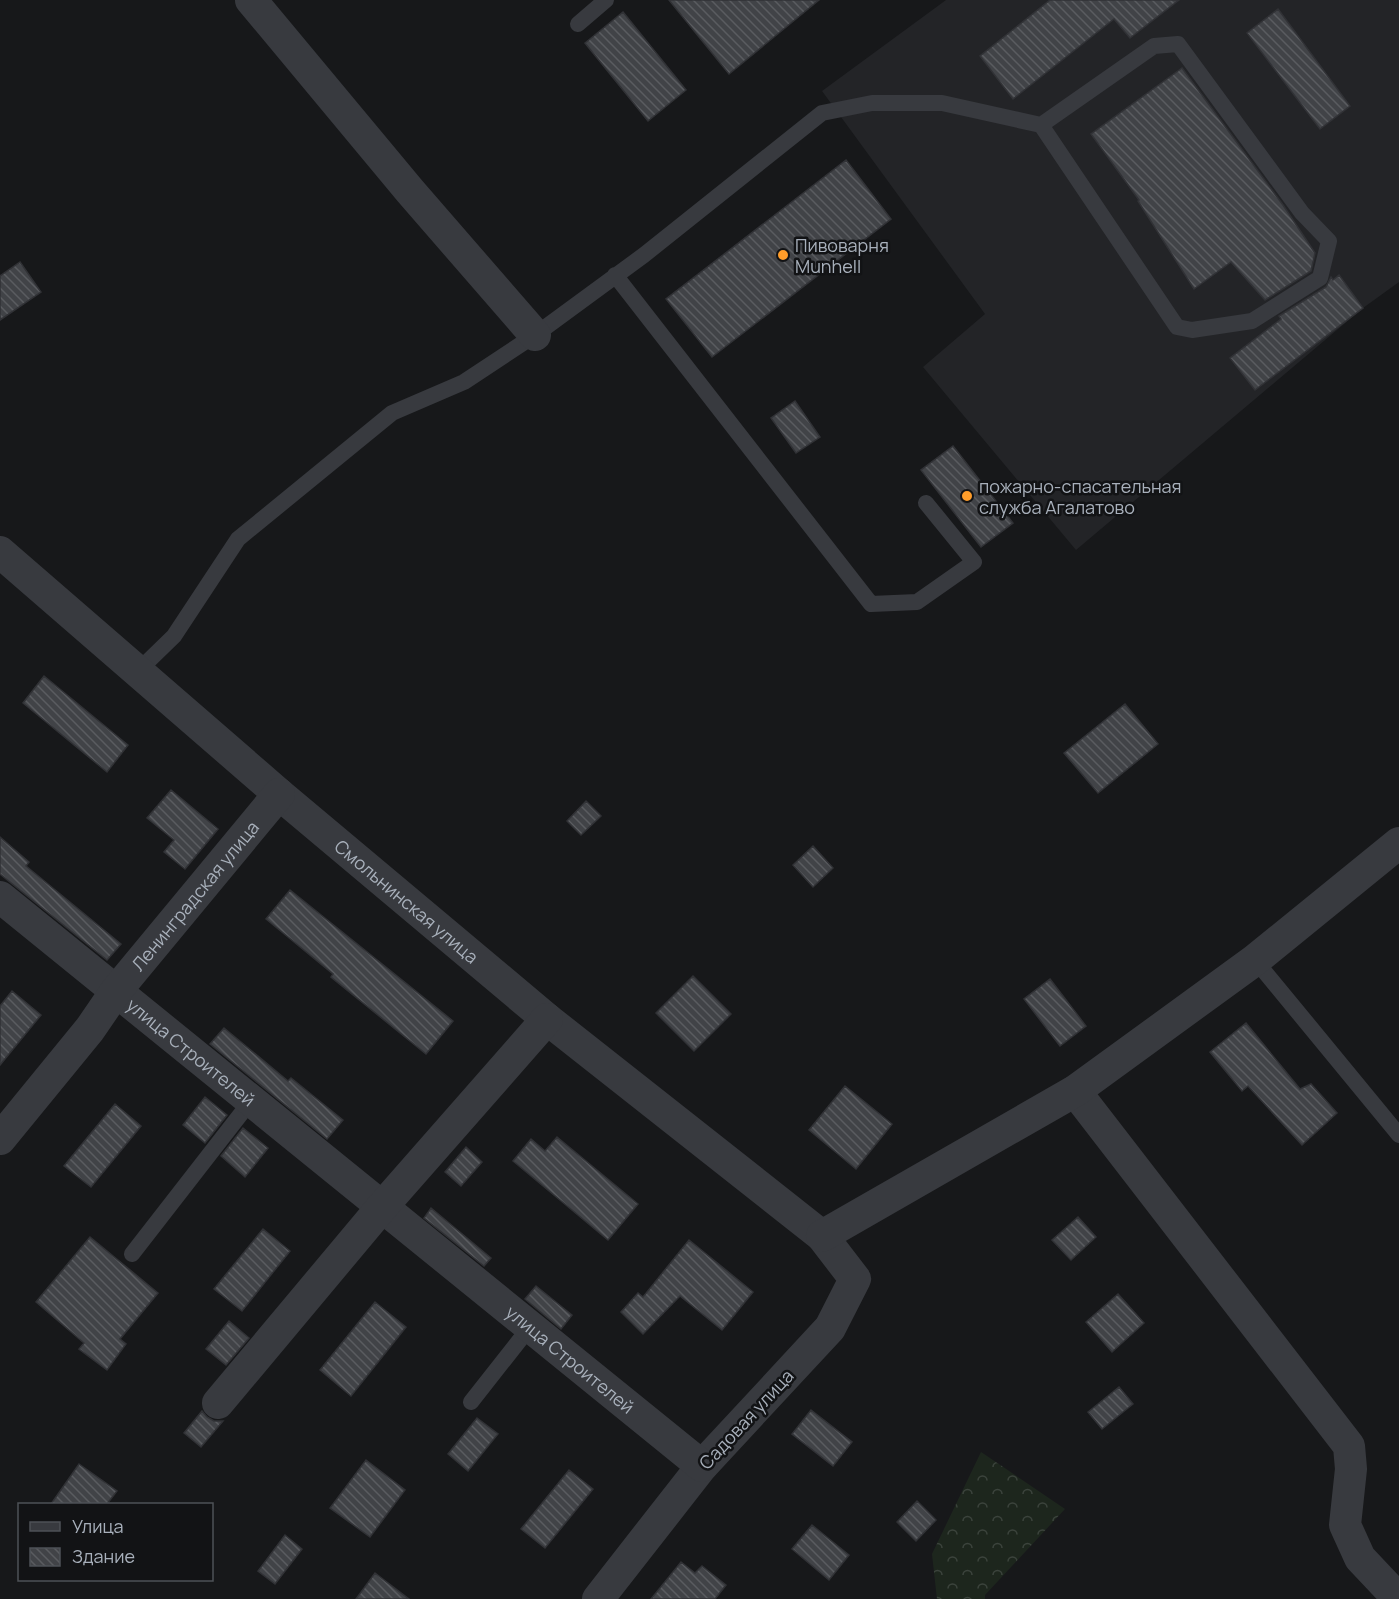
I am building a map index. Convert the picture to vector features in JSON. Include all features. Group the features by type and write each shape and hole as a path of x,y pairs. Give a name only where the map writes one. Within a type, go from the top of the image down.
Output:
{"street":[{"path":"251,0 402,182 535,335"},
{"name":"Смольнинская улица","path":"0,552 279,794 547,1019 822,1236"},
{"name":"Ленинградская улица","path":"0,1139 90,1029 116,991 279,794"},
{"path":"822,1236 1075,1091 1255,960 1399,843"},
{"name":"улица Строителей","path":"0,897 702,1466"},
{"path":"218,1403 382,1207 547,1019"},
{"path":"1075,1091 1349,1446 1351,1469 1344,1525 1360,1558 1393,1593 1399,1594"},
{"name":"Садовая улица","path":"598,1599 702,1466 830,1328 855,1279 822,1236"}],"lane":[{"path":"578,24 606,0"},
{"path":"137,672 174,636 238,539 392,413 464,382 535,335 822,113 872,104 942,103 1041,125 1177,327 1192,330 1252,321 1320,278 1329,241 1302,213 1178,44 1154,46 1041,125"},
{"path":"615,275 871,604 917,602 974,562 926,503"},
{"path":"1255,960 1399,1135"},
{"path":"132,1254 251,1101"},
{"path":"471,1402 531,1327"}],"shaded area":[{"path":"946,0 1399,0 1399,282 1363,308 1076,550 923,367 985,314 822,91"}],"green space":[{"path":"981,1452 1065,1509 985,1595 985,1599 937,1599 932,1554"}],"building":[{"path":"669,0 819,0 729,74"},
{"path":"1050,0 1179,0 1130,38 1114,19 1013,99 980,56"},
{"path":"1278,9 1350,106 1320,129 1247,33"},
{"path":"623,12 686,90 648,121 585,43"},
{"path":"1182,68 1283,205 1315,253 1311,271 1265,300 1231,262 1194,289 1139,200 1091,134"},
{"name":"Пивоварня Munhell","path":"846,160 891,219 712,357 666,299"},
{"path":"20,262 41,292 0,320 0,276"},
{"path":"1339,275 1363,308 1255,390 1230,358 1281,319 1279,316 1326,287 1331,277 1333,280"},
{"path":"795,401 820,437 796,453 771,418"},
{"name":"пожарно-спасательная служба Агалатово","path":"953,446 1013,523 981,547 921,470"},
{"path":"44,676 128,745 107,772 23,703"},
{"path":"1125,704 1158,744 1098,793 1064,753"},
{"path":"171,790 218,829 185,869 164,852 174,840 147,818"},
{"path":"586,801 601,816 581,835 567,821"},
{"path":"0,837 29,862 26,866 121,944 107,960 0,874"},
{"path":"813,846 833,868 813,887 793,865"},
{"path":"290,890 453,1021 426,1054 331,977 333,974 266,919"},
{"path":"693,976 731,1014 694,1051 656,1013"},
{"path":"1050,979 1086,1026 1060,1046 1024,999"},
{"path":"12,991 41,1015 0,1065 0,1006"},
{"path":"1246,1023 1300,1089 1311,1084 1337,1113 1302,1145 1248,1086 1242,1091 1210,1052"},
{"path":"224,1028 288,1081 291,1078 343,1120 327,1139 210,1044"},
{"path":"845,1086 892,1124 856,1169 809,1130"},
{"path":"205,1097 227,1115 205,1143 183,1125"},
{"path":"115,1104 141,1126 91,1187 64,1166"},
{"path":"243,1128 268,1148 245,1177 221,1156"},
{"path":"557,1137 638,1204 608,1240 513,1161 531,1139 545,1151"},
{"path":"466,1147 482,1162 461,1186 445,1172"},
{"path":"431,1208 491,1258 484,1266 424,1218"},
{"path":"1078,1217 1096,1237 1071,1260 1052,1240"},
{"path":"263,1229 290,1251 242,1311 214,1289"},
{"path":"90,1237 158,1293 120,1339 126,1344 107,1370 79,1349 84,1343 36,1302"},
{"path":"689,1240 753,1292 722,1330 680,1296 643,1334 621,1312 638,1293 643,1297"},
{"path":"536,1286 572,1315 561,1329 525,1299"},
{"path":"1118,1294 1144,1323 1112,1352 1086,1322"},
{"path":"375,1302 406,1327 351,1396 320,1370"},
{"path":"229,1321 249,1338 226,1365 206,1349"},
{"path":"1119,1387 1133,1404 1102,1429 1088,1412"},
{"path":"811,1410 852,1442 833,1466 792,1434"},
{"path":"202,1411 214,1421 223,1421 201,1447 184,1433"},
{"path":"477,1418 498,1434 468,1471 448,1454"},
{"path":"366,1460 405,1490 370,1537 330,1508"},
{"path":"79,1464 117,1491 108,1503 52,1503"},
{"path":"569,1470 593,1489 545,1548 521,1529"},
{"path":"917,1501 936,1520 916,1541 897,1522"},
{"path":"812,1525 849,1555 829,1580 792,1549"},
{"path":"285,1535 302,1549 275,1584 258,1571"},
{"path":"681,1562 695,1573 702,1566 726,1585 715,1599 651,1599"},
{"path":"375,1573 409,1599 356,1599"}],"place":[{"name":"Пивоварня Munhell","path":"783,255"},
{"name":"пожарно-спасательная служба Агалатово","path":"967,496"}]}
